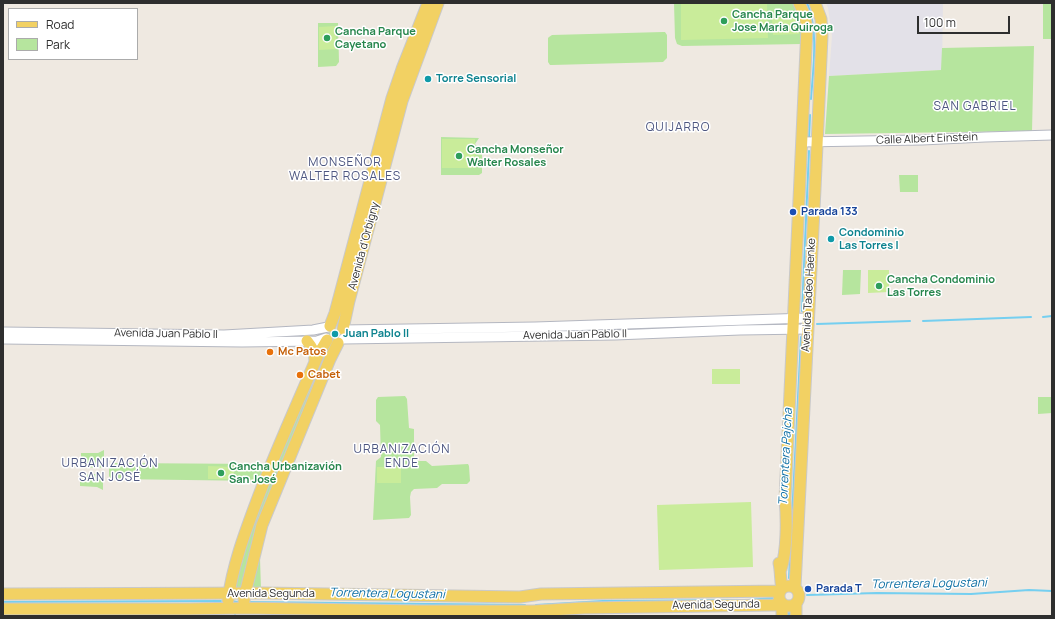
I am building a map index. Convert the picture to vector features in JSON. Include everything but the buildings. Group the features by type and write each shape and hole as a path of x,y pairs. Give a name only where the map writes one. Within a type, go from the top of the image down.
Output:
{"main road":[{"name":"Avenida d'Orbigny","path":"228,612 228,594 239,548 272,461 328,333 335,312 392,98 428,3"},
{"name":"Avenida d'Orbigny","path":"245,612 245,594 262,525 327,366 342,335 349,301 402,100 438,3"},
{"name":"Avenida Tadeo Haenke","path":"782,616 779,563 782,514 785,499 807,28 805,16 799,3"},
{"name":"Avenida Tadeo Haenke","path":"795,587 822,36 821,19 815,3"},
{"path":"337,325 342,335 332,343 328,333 337,325"},
{"path":"307,341 314,350 315,364"},
{"path":"796,603 789,606 781,596 789,586 795,587 799,596 796,603 796,616"},
{"name":"Avenida Segunda","path":"3,594 245,594 520,597 541,594 781,596"},
{"name":"Avenida Segunda","path":"3,609 228,612 533,611 584,608 775,605 781,596"}],"street":[{"name":"Calle Albert Einstein","path":"802,142 922,140 1052,135"},
{"name":"Avenida Juan Pablo II","path":"342,335 512,327 808,324"},
{"name":"Avenida Juan Pablo II","path":"3,332 224,335 313,330 328,333"},
{"name":"Avenida Juan Pablo II","path":"3,339 317,341 328,333"}],"shaded area":[{"path":"826,3 943,3 942,70 829,76 832,36"}],"green space":[{"path":"674,3 794,3 802,23 802,44 682,46 677,44 675,38"},
{"name":"Cancha Parque Jose Maria Quiroga","path":"681,3 767,3 768,38 681,40"},
{"path":"1043,3 1052,3 1052,39 1043,39"},
{"path":"799,18 799,34 773,35 772,19"},
{"path":"318,23 338,23 339,62 336,66 318,67"},
{"name":"Cancha Parque Cayetano","path":"336,26 336,49 319,50 319,27"},
{"path":"665,32 667,35 667,58 663,62 550,65 548,62 548,38 552,35"},
{"path":"1034,46 1032,131 825,134 829,76 941,70 942,48"},
{"name":"Cancha Monseñor Walter Rosales","path":"441,137 479,138 475,144 482,151 482,173 479,175 441,175"},
{"name":"Cancha Monseñor Walter Rosales","path":"442,139 475,139 475,168 442,168"},
{"path":"899,175 918,175 918,192 900,192"},
{"path":"843,270 861,270 860,294 842,295"},
{"path":"868,270 889,270 889,292 868,293"},
{"path":"787,322 787,326 543,331"},
{"path":"334,329 339,334 334,339 329,334"},
{"path":"326,349 333,349 241,587 237,587 238,566 276,462 324,361"},
{"path":"712,369 740,369 740,384 712,384"},
{"path":"405,396 407,399 409,428 414,429 415,460 426,461 432,466 468,464 470,481 467,484 442,484 437,488 414,489 411,492 410,497 411,515 409,518 373,520 376,461 381,457 380,425 376,421 376,400 378,397"},
{"path":"1038,397 1052,397 1052,413 1038,414"},
{"path":"104,450 104,465 102,467 81,467 81,453 98,453"},
{"path":"114,463 263,464 265,466 259,481 111,479 109,476 109,468"},
{"name":"Cancha Urbanizavión San José","path":"208,466 234,467 234,479 208,479"},
{"path":"377,467 401,467 401,483 377,483"},
{"path":"80,474 100,474 103,476 103,490 97,487 80,486"},
{"path":"751,502 753,567 659,570 657,505"},
{"path":"259,556 261,589 254,589 252,586"}],"waterway":[{"name":"Torrentera Pajcha","path":"807,3 811,14 814,38 814,63 811,99"},
{"name":"Torrentera Pajcha","path":"809,138 810,115"},
{"name":"Torrentera Pajcha","path":"802,311 809,151"},
{"path":"1043,317 1052,316"},
{"path":"923,321 1031,317"},
{"path":"817,324 910,321"},
{"name":"Torrentera Pajcha","path":"789,578 801,337"},
{"name":"Torrentera Logustani","path":"807,595 877,593 971,594 1029,590 1052,591"},
{"name":"Torrentera Logustani","path":"536,605 603,601 748,600 773,598"},
{"name":"Torrentera Logustani","path":"3,602 221,601"},
{"name":"Torrentera Logustani","path":"231,601 238,602"},
{"name":"Torrentera Logustani","path":"249,602 525,605"}],"place":[{"name":"Cancha Parque Jose Maria Quiroga","path":"724,21"},
{"name":"Cancha Parque Cayetano","path":"327,38"},
{"name":"Torre Sensorial","path":"428,79"},
{"name":"Cancha Monseñor Walter Rosales","path":"459,156"},
{"name":"Parada 133","path":"793,212"},
{"name":"Condominio Las Torres I","path":"831,239"},
{"name":"Cancha Condominio Las Torres","path":"879,286"},
{"name":"Juan Pablo II","path":"335,334"},
{"name":"Mc Patos","path":"270,352"},
{"name":"Cabet","path":"300,375"},
{"name":"Cancha Urbanizavión San José","path":"221,473"},
{"name":"Parada T","path":"808,589"}],"district":[{"name":"SAN GABRIEL","path":"975,107"},
{"name":"QUIJARRO","path":"678,128"},
{"name":"MONSEÑOR WALTER ROSALES","path":"345,170"},
{"name":"URBANIZACIÓN ENDE","path":"402,457"},
{"name":"URBANIZACIÓN SAN JOSÉ","path":"110,471"}]}
